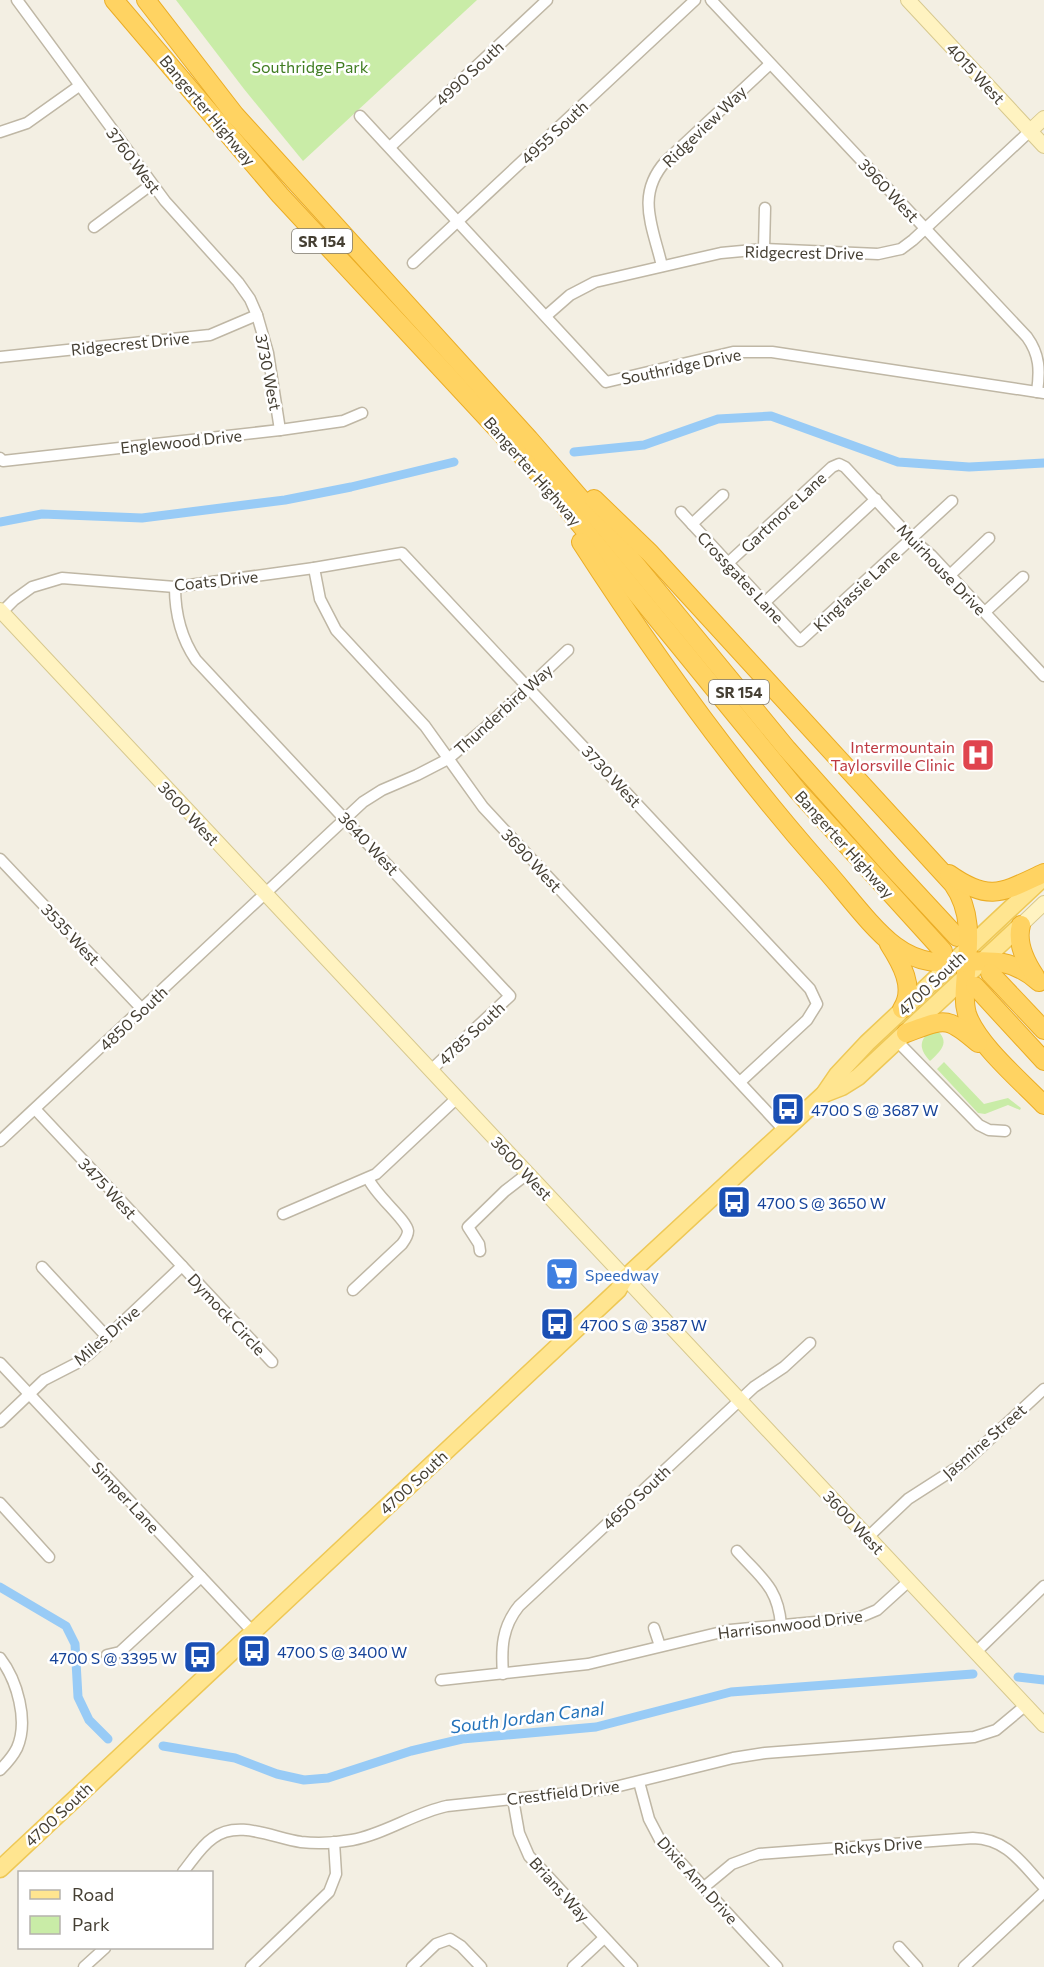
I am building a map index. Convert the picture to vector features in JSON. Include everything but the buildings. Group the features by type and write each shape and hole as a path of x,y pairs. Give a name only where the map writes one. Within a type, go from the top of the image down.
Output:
{"highway":[{"name":"Bangerter Highway","path":"114,0 280,195 539,474 797,790 967,962 1044,1030"},
{"name":"Bangerter Highway","path":"151,5 235,115 261,145 529,440 613,536 967,962 1044,1061"},
{"path":"529,440 643,547 953,884 965,906 968,923 964,998 971,1023 979,1037 1044,1105"},
{"path":"539,474 619,599 735,761 792,832 881,933 900,950 917,958 933,963 1001,961 1016,966 1041,985"},
{"path":"934,862 962,882 984,892 1005,891 1044,875"},
{"path":"1021,925 1020,945 1027,963 1041,985"},
{"path":"881,933 899,961 908,984 908,999 903,1010"},
{"path":"902,1037 938,1022 953,1024 1001,1060"}],"main road":[{"name":"4700 South","path":"824,1094 858,1077 902,1037 1044,875"},
{"name":"4700 South","path":"0,1869 618,1290 625,1278 824,1094 842,1069 903,1010 1021,925"}],"street":[{"name":"3760 West","path":"17,0 165,201 238,282 257,315"},
{"name":"4990 South","path":"390,147 547,0"},
{"name":"4955 South","path":"413,263 695,0"},
{"name":"3960 West","path":"711,0 1033,345 1039,363 1040,393"},
{"name":"4015 West","path":"908,0 1044,146"},
{"name":"Ridgeview Way","path":"662,266 648,207 648,192 652,179 666,161 770,64"},
{"path":"0,132 27,123 79,86"},
{"name":"Southridge Drive","path":"360,116 606,382 733,352 772,352 1040,393"},
{"path":"1030,131 1044,118"},
{"name":"Ridgecrest Drive","path":"546,316 583,287 721,253 764,249 890,252 901,249 1030,131"},
{"path":"94,226 152,184"},
{"path":"764,249 765,208"},
{"name":"Ridgecrest Drive","path":"0,357 210,335 257,315"},
{"name":"3730 West","path":"257,315 268,353 280,430"},
{"name":"Englewood Drive","path":"0,458 3,461 280,430 343,421 362,413"},
{"name":"Muirhouse Drive","path":"839,464 876,499 912,539 931,555 1044,676"},
{"name":"Gartmore Lane","path":"728,563 832,466 839,464"},
{"path":"692,524 723,495"},
{"path":"765,602 876,499"},
{"name":"Kinglassie Lane","path":"800,641 952,501"},
{"name":"Crossgates Lane","path":"681,512 800,641"},
{"path":"950,575 989,538"},
{"name":"3730 West","path":"402,553 810,989 817,1004 807,1020 740,1082"},
{"name":"Coats Drive","path":"1,611 32,587 62,578 175,587 402,553"},
{"name":"3690 West","path":"314,568 320,598 336,630 416,716 483,807 784,1130"},
{"path":"985,612 1023,578"},
{"name":"3640 West","path":"175,587 178,619 188,648 201,665 510,996"},
{"name":"3600 West","path":"1,611 1044,1725"},
{"name":"Thunderbird Way","path":"265,894 363,802 382,790 448,759 568,650"},
{"name":"3535 West","path":"0,859 142,1009"},
{"name":"4850 South","path":"0,1141 265,894"},
{"name":"4700 South","path":"1021,925 1044,903"},
{"name":"4785 South","path":"431,1070 510,996"},
{"path":"902,1037 979,1125 989,1130 1005,1131"},
{"path":"283,1214 368,1178 383,1168 457,1098"},
{"name":"3475 West","path":"35,1109 182,1266"},
{"path":"480,1251 479,1244 468,1227 527,1173"},
{"path":"353,1290 402,1244 408,1235 407,1227 377,1195 368,1178"},
{"name":"Miles Drive","path":"0,1422 53,1375 79,1362 182,1266"},
{"name":"Dymock Circle","path":"182,1266 272,1362"},
{"path":"42,1267 107,1337"},
{"name":"4650 South","path":"503,1674 502,1641 514,1612 761,1380 784,1367 810,1343"},
{"name":"Simper Lane","path":"0,1363 253,1632"},
{"name":"Jasmine Street","path":"868,1537 908,1499 964,1463 1044,1389"},
{"path":"0,1503 49,1557"},
{"path":"737,1551 773,1592 778,1603 781,1625"},
{"path":"107,1654 120,1652 201,1577"},
{"name":"Harrisonwood Drive","path":"441,1680 588,1664 730,1630 864,1617 882,1606 909,1581"},
{"path":"976,1652 1044,1586"},
{"path":"654,1628 660,1647"},
{"path":"0,1658 14,1685 22,1727 18,1747 0,1770"},
{"name":"Crestfield Drive","path":"184,1871 208,1841 230,1830 249,1830 302,1842 334,1842 370,1835 436,1808 607,1789 757,1754 974,1737 996,1730 1026,1705"},
{"name":"Dixie Ann Drive","path":"639,1782 649,1819 664,1846 777,1967"},
{"name":"Brians Way","path":"513,1799 519,1833 530,1856 632,1967"},
{"name":"Rickys Drive","path":"703,1888 732,1864 759,1854 973,1838 986,1839 1002,1845 1044,1887"},
{"path":"251,1967 329,1892 336,1874 334,1842"},
{"path":"964,1967 1044,1892"},
{"path":"573,1967 604,1938"},
{"path":"412,1967 436,1944 450,1939 461,1946 481,1967"},
{"path":"898,1947 917,1967"},
{"path":"84,1967 103,1949"}],"green space":[{"name":"Southridge Park","path":"176,0 477,0 303,161"},
{"path":"934,1027 942,1036 943,1044 930,1061 923,1051 922,1043"},
{"path":"944,1062 984,1104 1008,1098 1021,1108 1020,1110 1008,1105 985,1114 978,1113 937,1069"}],"waterway":[{"path":"574,452 644,445 718,419 771,416 898,462 969,467 1044,463"},
{"path":"0,522 42,514 142,518 285,500 454,462"},
{"name":"South Jordan Canal","path":"0,1587 66,1626 75,1644 78,1697 89,1720 108,1739"},
{"name":"South Jordan Canal","path":"163,1746 235,1758 277,1774 304,1780 328,1778 411,1751 462,1739 596,1727 731,1692 973,1674"},
{"name":"South Jordan Canal","path":"1018,1677 1044,1680"}],"place":[{"name":"Intermountain Taylorsville Clinic","path":"978,755"},
{"name":"4700 S @ 3687 W","path":"788,1109"},
{"name":"4700 S @ 3650 W","path":"734,1202"},
{"name":"Speedway","path":"562,1274"},
{"name":"4700 S @ 3587 W","path":"557,1324"},
{"name":"4700 S @ 3400 W","path":"254,1651"},
{"name":"4700 S @ 3395 W","path":"200,1657"}]}
